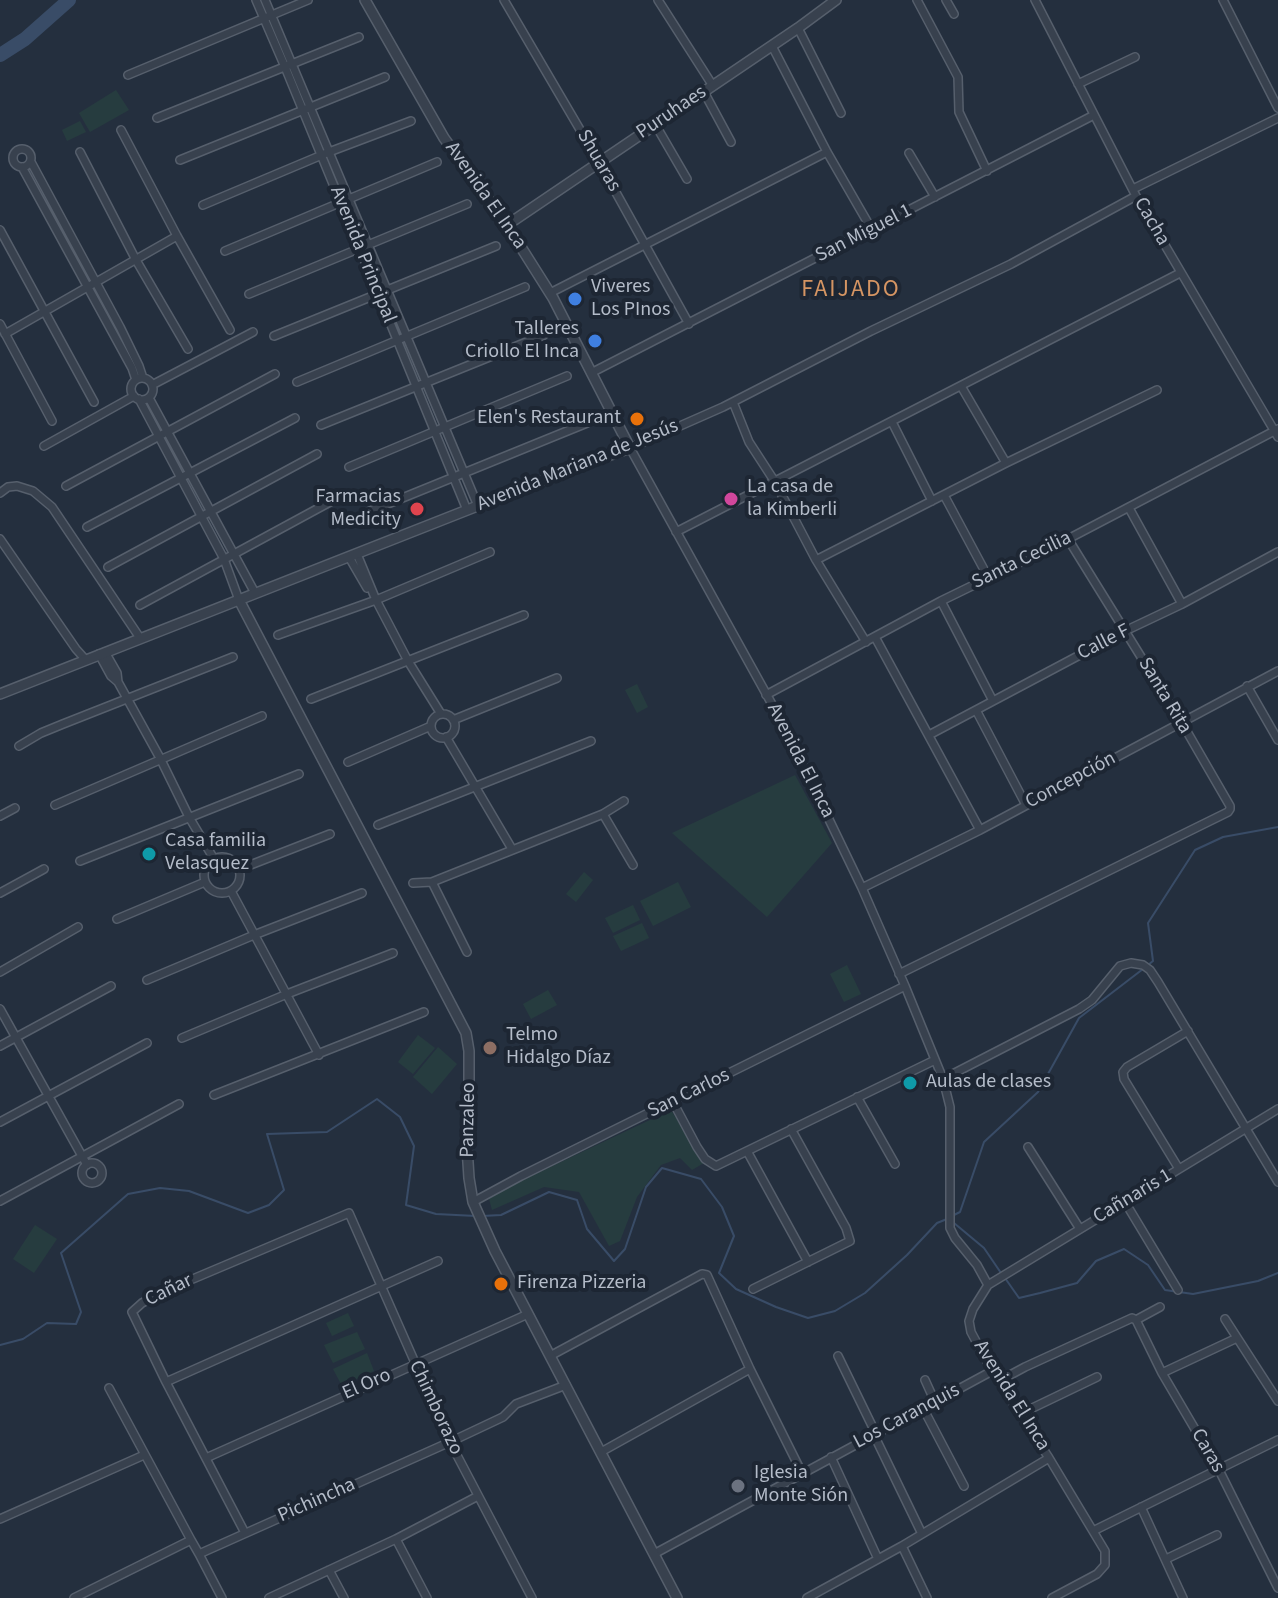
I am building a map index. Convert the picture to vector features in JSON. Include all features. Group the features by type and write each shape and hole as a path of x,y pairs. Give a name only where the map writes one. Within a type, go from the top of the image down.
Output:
{"street":[{"name":"Avenida Principal","path":"256,0 268,17 364,247 387,291 478,506"},
{"name":"Avenida Principal","path":"265,0 268,17"},
{"path":"128,75 308,0"},
{"name":"Avenida El Inca","path":"365,0 444,138 507,225 550,293 630,448 784,726 905,986 943,1079 950,1107 950,1228 992,1282 973,1309 969,1326 992,1371 1105,1551 1105,1565 1097,1574 1056,1597"},
{"name":"Shuaras","path":"504,0 689,324"},
{"path":"658,0 709,89 731,142"},
{"name":"Puruhaes","path":"507,225 836,0"},
{"path":"917,0 958,77 959,112 987,171"},
{"path":"946,0 954,14"},
{"name":"Cacha","path":"1035,0 1134,193 1277,432"},
{"path":"1223,0 1278,108"},
{"path":"798,28 841,113"},
{"path":"157,118 359,37"},
{"path":"772,46 872,230"},
{"path":"1078,84 1135,57"},
{"path":"180,160 385,77"},
{"name":"San Miguel 1","path":"591,373 1094,115"},
{"name":"Avenida Mariana de Jesús","path":"0,694 630,448 733,402 1011,264 1134,193 1278,118"},
{"path":"203,205 411,121"},
{"path":"655,124 687,179"},
{"path":"121,130 230,330"},
{"path":"19,149 29,151 31,162 27,166 17,166 13,160 14,153 19,149"},
{"path":"80,152 136,260 188,349"},
{"path":"550,293 827,152"},
{"path":"909,153 935,197"},
{"path":"31,162 95,281 132,368 140,379 148,380 152,385 153,392 149,398"},
{"path":"225,251 437,162"},
{"path":"22,167 87,286 115,329"},
{"path":"249,294 467,204"},
{"path":"57,233 66,228"},
{"path":"0,230 94,402"},
{"path":"5,334 177,236"},
{"path":"274,336 496,246"},
{"name":"Avenida Principal","path":"364,247 378,294 467,510"},
{"path":"676,532 1180,273"},
{"path":"297,382 525,287"},
{"path":"0,324 52,421"},
{"path":"152,385 253,332"},
{"path":"321,425 544,335"},
{"path":"66,486 275,374"},
{"path":"349,467 567,376"},
{"path":"140,379 132,387 136,398 224,559 239,600"},
{"path":"961,386 1006,463"},
{"path":"816,560 1157,390"},
{"path":"44,446 136,398 149,398"},
{"path":"149,398 255,593"},
{"path":"733,402 749,442 866,642"},
{"path":"87,527 295,418"},
{"path":"892,422 932,501"},
{"path":"363,514 587,423"},
{"name":"Santa Cecilia","path":"766,695 941,601 1277,432"},
{"path":"108,567 317,454"},
{"path":"0,493 8,487 17,486 33,491 52,507 140,638"},
{"path":"944,495 988,577"},
{"path":"140,605 341,496"},
{"path":"1129,508 1182,604"},
{"path":"0,539 85,659"},
{"name":"Santa Rita","path":"899,974 1228,812 1230,806 1182,723 1068,539"},
{"path":"278,635 376,600 490,552"},
{"name":"Calle F","path":"929,735 1278,552"},
{"path":"353,555 359,576 441,714"},
{"name":"Panzaleo","path":"239,600 466,1033 469,1051 467,1147 475,1204 528,1314 677,1598"},
{"path":"941,601 993,701"},
{"path":"311,699 524,615"},
{"path":"875,637 980,830"},
{"path":"102,653 111,676 118,682 214,859"},
{"path":"19,746 41,733 233,657"},
{"name":"Concepción","path":"862,888 980,830 1278,671"},
{"path":"453,720 557,678"},
{"path":"1247,686 1278,740"},
{"path":"976,710 1026,805"},
{"path":"446,737 454,730 453,720 441,714 433,719 431,726 436,735 446,737 512,849"},
{"path":"55,805 262,716"},
{"path":"348,762 431,726"},
{"path":"378,825 591,741"},
{"path":"80,861 299,774"},
{"path":"413,883 432,882 603,814 624,801"},
{"path":"0,816 15,808"},
{"path":"603,814 633,865"},
{"path":"240,869 330,834"},
{"path":"229,858 240,869 239,882 223,894 212,891 205,882 204,871 214,859 229,858"},
{"path":"0,893 44,869"},
{"path":"117,919 205,882"},
{"path":"432,882 467,952"},
{"path":"231,891 319,1055"},
{"path":"147,980 362,893"},
{"path":"0,972 78,927"},
{"path":"182,1038 393,953"},
{"path":"943,1079 1079,1009 1092,1000 1120,966 1131,963 1146,968 1158,982 1278,1182"},
{"path":"0,1046 111,986"},
{"name":"San Carlos","path":"475,1204 521,1176 905,986"},
{"path":"0,1009 84,1161"},
{"path":"214,1095 424,1012"},
{"path":"1179,1169 1124,1079 1123,1072 1188,1031"},
{"path":"0,1122 147,1043"},
{"path":"673,1102 705,1159 716,1166 935,1060"},
{"path":"857,1097 895,1164"},
{"path":"0,1201 84,1161 179,1104"},
{"name":"Cañnaris 1","path":"992,1282 1278,1109"},
{"path":"753,1289 850,1241 846,1228 791,1129"},
{"path":"1028,1147 1080,1229"},
{"path":"747,1151 808,1262"},
{"path":"1125,1202 1178,1290"},
{"name":"Chimborazo","path":"349,1213 450,1442 532,1598"},
{"name":"Cañar","path":"245,1533 132,1312 175,1286 349,1213"},
{"path":"166,1382 438,1261"},
{"path":"550,1356 704,1274 709,1278 802,1473"},
{"path":"999,1381 1160,1307"},
{"name":"El Oro","path":"206,1458 528,1314"},
{"name":"Caras","path":"1134,1319 1274,1570 1278,1588"},
{"path":"1225,1319 1278,1401"},
{"path":"1162,1373 1237,1338"},
{"path":"838,1356 922,1534"},
{"path":"601,1452 750,1369"},
{"name":"Los Caranquis","path":"654,1554 992,1371"},
{"path":"1020,1414 1097,1377"},
{"path":"925,1380 935,1402"},
{"name":"Pichincha","path":"199,1554 503,1417 516,1404 566,1385"},
{"path":"109,1388 222,1598"},
{"path":"923,1408 964,1486"},
{"path":"1093,1531 1278,1440"},
{"path":"0,1519 144,1455"},
{"path":"831,1457 878,1559"},
{"path":"807,1598 902,1546 1049,1458"},
{"path":"269,1598 396,1539 478,1496"},
{"path":"1141,1507 1183,1598"},
{"path":"1166,1559 1217,1535"},
{"path":"396,1539 427,1598"},
{"path":"74,1598 191,1540"},
{"path":"902,1546 927,1598"},
{"path":"329,1570 344,1598"}],"green space":[{"path":"116,90 129,110 90,132 79,113"},
{"path":"80,121 86,132 67,141 62,130"},
{"path":"637,684 648,707 637,713 625,690"},
{"path":"795,775 832,843 767,917 672,833"},
{"path":"584,872 593,880 576,902 566,894"},
{"path":"678,882 691,907 653,926 640,901"},
{"path":"633,905 640,920 613,933 605,918"},
{"path":"642,923 649,938 621,951 613,936"},
{"path":"847,965 861,994 844,1002 830,974"},
{"path":"548,990 557,1005 531,1019 523,1004"},
{"path":"418,1035 435,1048 413,1074 398,1062"},
{"path":"438,1047 457,1064 432,1094 413,1077"},
{"path":"671,1110 704,1163 692,1170 680,1158 661,1165 637,1197 620,1241 609,1246 579,1192 544,1187 492,1210 489,1199 493,1194"},
{"path":"35,1225 57,1239 34,1273 13,1259"},
{"path":"348,1313 354,1326 332,1336 326,1323"},
{"path":"357,1332 365,1349 333,1363 324,1345"},
{"path":"367,1353 374,1371 342,1386 333,1369"}],"waterway":[{"path":"0,55 25,39 69,0"},
{"path":"1148,965 1153,961 1148,923 1195,850 1223,837 1278,827"},
{"path":"952,1216 960,1212 984,1142 1038,1092 1079,1018 1143,969"},
{"path":"0,1345 23,1339 47,1323 76,1324 81,1312 61,1253 128,1194 160,1188 189,1191 248,1213 269,1205 284,1190 267,1134 327,1132 377,1099 400,1117 414,1146 406,1205 436,1214 476,1216"},
{"path":"482,1216 501,1215 549,1192 577,1200 587,1229 614,1261 625,1249 646,1187 662,1168 701,1179 722,1207 734,1236 719,1273 736,1289 808,1318 835,1311 865,1293 937,1223 947,1219"},
{"path":"954,1223 984,1248 1001,1273"},
{"path":"1005,1278 1019,1298 1040,1293 1077,1283 1096,1261 1124,1249 1148,1265 1165,1290 1193,1294 1258,1281 1278,1273"}],"place":[{"name":"Viveres Los PInos","path":"575,299"},
{"name":"Talleres Criollo El Inca","path":"595,341"},
{"name":"Elen's Restaurant","path":"637,419"},
{"name":"La casa de la Kimberli","path":"731,499"},
{"name":"Farmacias Medicity","path":"417,509"},
{"name":"Casa familia Velasquez","path":"149,854"},
{"name":"Telmo Hidalgo Díaz","path":"490,1048"},
{"name":"Aulas de clases","path":"910,1083"},
{"name":"Firenza Pizzeria","path":"501,1284"},
{"name":"Iglesia Monte Sión","path":"738,1486"}],"district":[{"name":"FAIJADO","path":"851,291"}]}
